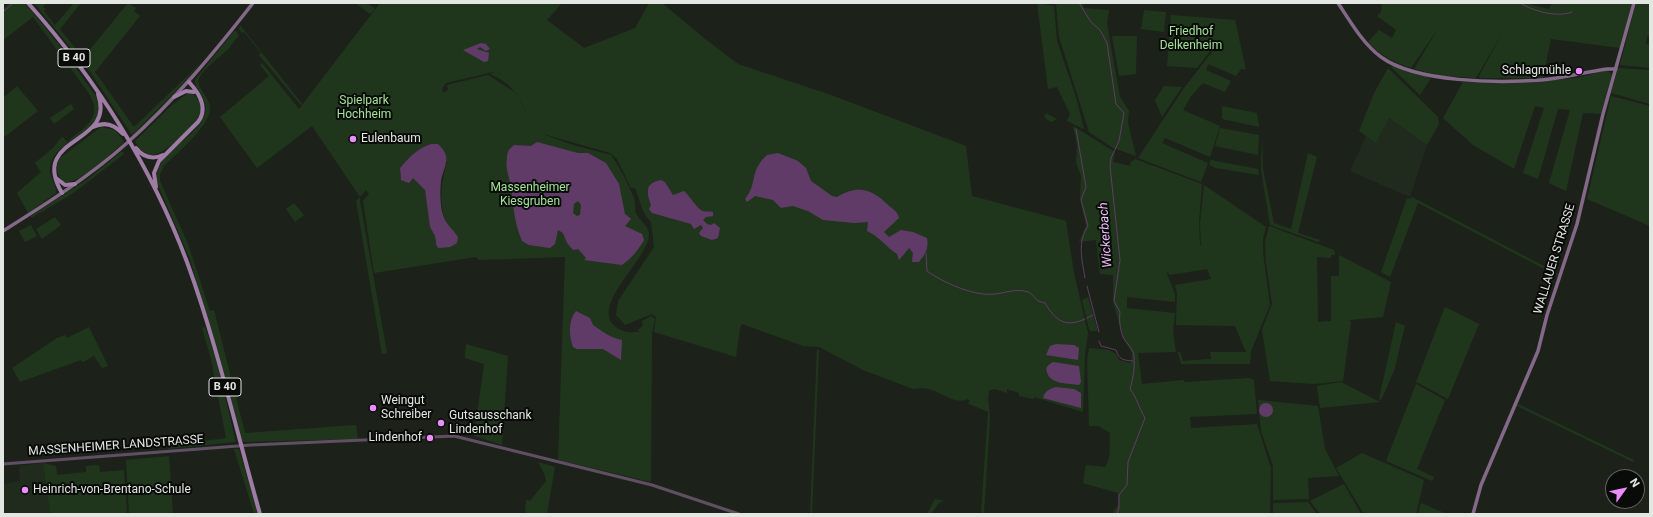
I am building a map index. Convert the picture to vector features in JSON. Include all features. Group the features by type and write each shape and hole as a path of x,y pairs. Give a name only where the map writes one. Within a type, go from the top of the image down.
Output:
{"main road":[{"name":"B 40","path":"28,3 62,42 96,88 127,137 156,192 187,262 204,313 260,514"},
{"path":"3,231 63,193 120,149 138,133 189,82 253,3"},
{"path":"1338,3 1365,42 1380,56 1398,65 1427,75 1465,80 1532,80 1616,69"},
{"name":"WALLAUER STRASSE","path":"1473,514 1481,485 1538,351 1547,316 1578,224 1603,114 1634,3"},
{"path":"189,82 190,87 199,96"},
{"path":"156,192 154,178 155,169 167,153 201,118 204,107 199,96 189,82"},
{"path":"92,128 98,119 101,109 96,88"},
{"path":"174,97 186,91 194,92"},
{"path":"63,193 55,176 54,165 58,155 92,128 101,124 112,125 118,128 131,144"},
{"path":"127,137 138,152 146,156 157,157 167,153"},
{"path":"55,176 63,187 63,193"},
{"path":"59,181 67,185 75,184"}],"street":[{"name":"MASSENHEIMER LANDSTRASSE","path":"3,464 231,446 454,436 652,485 739,514"}],"shaded area":[{"path":"481,43 486,44 490,49 486,51 480,47 477,49 489,53 488,61 484,62 463,50"},
{"path":"1389,118 1427,145 1410,197 1350,171 1366,136 1376,142"},
{"path":"537,142 578,153 588,153 606,163 619,184 625,214 631,219 625,226 642,234 644,240 640,247 625,263 622,265 584,260 586,258 578,249 573,250 567,243 563,233 558,230 555,244 550,248 529,245 522,241 515,219 507,161 508,152 514,145 531,146","holes":["578,201 581,205 580,215 577,216 573,213 574,204"]},
{"path":"431,144 438,144 443,149 446,158 441,181 441,207 446,222 458,237 457,243 450,247 438,248 436,244 435,236 430,227 425,190 413,178 409,183 401,180 400,168 414,153"},
{"path":"778,153 798,161 806,168 811,181 832,196 837,197 844,193 857,190 864,190 875,194 896,212 899,218 884,232 889,237 901,230 913,232 927,238 926,251 919,262 912,262 913,253 909,248 899,260 897,254 867,231 868,222 854,223 823,220 808,211 793,206 781,208 773,200 755,196 747,202 745,199 749,193 761,161 767,155"},
{"path":"661,180 665,182 673,195 684,191 701,210 713,212 713,216 706,217 703,220 707,224 711,225 714,223 720,228 718,238 712,240 701,236 699,233 703,228 701,225 694,229 691,224 652,213 649,209 651,205 648,196 648,189 652,183"},
{"path":"576,311 590,318 593,325 604,332 614,338 622,340 621,360 603,349 577,349 573,347 570,323"},
{"path":"1056,344 1074,345 1079,348 1078,360 1046,355 1050,346"},
{"path":"1053,362 1079,366 1081,382 1079,385 1060,383 1052,379 1046,369 1048,365"},
{"path":"1056,387 1074,389 1081,393 1081,408 1043,398 1048,391"},
{"path":"1266,403 1271,405 1273,410 1271,415 1266,417 1261,415 1259,410 1261,405"},
{"name":"Heinrich-von-Brentano-Schule","path":"43,463 50,514 4,514 3,484 20,481 19,466"}],"green space":[{"path":"10,3 25,3 56,41 87,83 97,98 99,106 97,117 89,128 62,147 52,159 50,170 56,193 28,213 17,193 41,172 35,163 54,147 63,137 67,142 86,126 91,121 94,109 88,92 33,17 3,40 3,9"},
{"path":"34,3 46,3 43,7 45,9 44,11 55,25 74,3 81,3 60,29 83,58 128,3 136,8 134,11 140,16 95,72 134,127 201,63 175,92 132,135 91,73"},
{"path":"355,3 367,3 375,9 370,14"},
{"path":"380,3 562,3 547,20 584,48 635,28 649,3 662,3 738,64 831,95 966,146 972,196 1066,221 1074,273 1088,333 1085,355 1083,412 1034,397 1033,399 1019,396 1019,393 1007,389 1007,393 995,389 990,390 988,396 990,417 984,514 981,514 988,412 967,403 970,402 968,399 959,401 930,389 913,389 863,370 819,347 803,346 742,324 740,328 736,357 654,332 656,317 652,314 625,325 616,315 618,301 654,247 651,222 643,210 635,188 631,188 617,159 610,153 540,133 573,145 611,155 618,165 634,198 636,213 647,227 649,233 647,243 641,255 615,294 610,307 609,318 616,327 631,332 642,331 637,331 643,325 642,321 651,316 655,319 652,333 651,482 558,460 565,257 479,260 476,257 374,273 363,201 369,194 366,190 360,197 312,126 257,168 220,117 269,76 260,65 262,63 299,109","holes":["495,71 490,74 509,85 515,92 488,75 447,85 448,90 443,93 442,89 446,83","431,144 447,162 443,178 442,203 448,227 436,244 435,236 430,227 425,189 413,178 401,180 400,168 410,157 422,148"]},
{"path":"1037,3 1054,6 1057,41 1076,97 1084,129 1067,121 1070,114 1057,87 1048,89"},
{"path":"1056,3 1083,3 1084,8 1109,10 1107,24 1120,97 1129,111 1128,123 1136,156 1113,148 1089,132 1059,37"},
{"path":"1382,3 1525,3 1549,9 1552,3 1632,3 1620,48 1551,39 1543,78 1480,78 1479,76 1504,30 1476,78 1443,76 1414,69 1439,27 1411,68 1393,61 1383,55 1368,42 1379,30 1392,38 1396,30 1377,16 1381,12"},
{"path":"1636,3 1650,3 1650,36 1647,36 1646,44 1650,45 1650,68 1620,65"},
{"path":"1144,10 1166,12 1164,32 1141,29"},
{"name":"Friedhof Delkenheim","path":"1171,15 1235,20 1246,70 1241,69 1236,76 1208,64 1206,70 1231,81 1225,92 1203,83 1191,96 1183,110 1220,126 1210,157 1165,138 1162,143 1208,163 1201,182 1138,158 1184,88 1219,43 1217,42 1197,68 1167,66"},
{"path":"240,25 302,104 301,105 259,55 261,53 244,32 242,33 239,29"},
{"path":"234,31 236,31 239,36 229,48 203,72 198,81 210,105 208,116 204,124 192,139 164,166 160,174 160,181 188,244 210,311 214,310 245,433 356,425 358,439 243,442 190,259 158,185 157,174 161,164 175,148 193,132 205,114 206,105 197,89 195,80"},
{"path":"1112,36 1137,36 1136,74 1119,76"},
{"path":"1392,66 1431,78 1420,95 1391,67"},
{"path":"1388,68 1438,117 1439,124 1427,145 1389,118 1376,143 1359,131 1374,93"},
{"path":"1618,68 1650,70 1650,104 1611,93"},
{"path":"1607,70 1611,74 1611,77 1601,114 1583,113 1566,191 1549,183 1570,110 1558,109 1538,179 1523,173 1544,108 1535,106 1514,169 1473,145 1443,118 1463,82 1526,82 1577,78"},
{"path":"17,86 38,111 3,138 3,98"},
{"path":"1164,86 1182,87 1162,117 1155,100"},
{"path":"188,93 195,95 201,108 199,116 191,127 169,146 155,154 147,154 139,148 135,141 171,106"},
{"path":"1611,96 1650,106 1650,226 1587,199"},
{"path":"71,104 74,109 54,124 50,118"},
{"path":"1222,106 1257,113 1259,127 1222,119"},
{"path":"1046,113 1057,119 1051,122 1044,117"},
{"path":"1073,126 1115,152 1113,162 1131,166 1130,163 1135,159 1202,184 1199,222 1200,245 1200,223 1204,185 1266,227 1263,239 1263,252 1270,305 1251,351 1250,364 1181,364 1178,352 1180,352 1183,361 1211,359 1210,352 1246,352 1235,326 1176,325 1177,293 1175,285 1211,279 1207,269 1170,275 1166,271 1175,294 1175,302 1127,297 1127,308 1175,313 1173,332 1176,352 1138,353 1142,384 1184,380 1184,382 1249,378 1254,380 1257,414 1190,417 1191,428 1257,424 1271,468 1270,514 1112,514 1118,505 1118,493 1083,483 1086,465 1105,467 1109,460 1110,451 1110,433 1098,426 1089,426 1087,360 1089,348 1109,350 1116,354 1119,360 1131,363 1132,353 1123,338 1113,301 1113,275 1100,274 1096,240 1079,242 1086,226 1080,198 1081,176 1076,163 1077,145"},
{"path":"101,127 115,130 124,142 87,174 71,182 64,182 59,176 57,170 57,164 60,158"},
{"path":"1220,128 1259,135 1258,155 1215,146"},
{"path":"1262,136 1263,169 1274,223 1291,229 1308,153 1317,157 1298,233 1320,240 1318,242 1270,225 1261,170"},
{"path":"122,151 124,154 72,194 31,218 31,216 88,179"},
{"path":"1211,160 1258,169 1259,175 1216,168 1209,165"},
{"path":"360,197 387,353 382,354 356,201"},
{"path":"1412,197 1559,274 1558,276 1418,203 1390,277 1381,272 1407,198 1410,199"},
{"path":"294,203 304,215 295,222 286,209"},
{"path":"55,217 61,225 42,239 36,229"},
{"path":"31,225 37,236 25,242 19,231"},
{"path":"1269,226 1334,250 1335,255 1331,255 1331,258 1317,257 1318,322 1331,321 1331,276 1339,276 1339,255 1391,282 1383,317 1349,320 1351,322 1343,381 1314,384 1270,381 1262,330 1272,304 1266,263 1265,241"},
{"path":"1088,297 1097,331 1090,331 1089,329 1082,300"},
{"path":"1445,307 1479,324 1448,399 1416,382"},
{"path":"1396,322 1405,326 1394,371 1381,400 1379,399"},
{"path":"89,327 108,366 102,368 94,356 83,362 81,360 20,382 12,368 57,338 65,335 67,338"},
{"path":"205,327 216,359 236,442 168,449 174,445 226,438 211,359 202,328"},
{"path":"466,344 508,356 502,445 474,436 484,364 465,358"},
{"path":"817,349 819,350 812,514 810,514"},
{"path":"1341,382 1380,402 1320,408 1317,386"},
{"path":"1416,384 1445,400 1417,469 1434,477 1432,481 1386,461"},
{"path":"1258,400 1318,406 1325,449 1339,476 1308,478 1309,499 1273,500 1273,466 1261,431"},
{"path":"1518,404 1634,460 1633,462 1517,406"},
{"path":"234,449 239,449 258,514 254,514"},
{"path":"1362,453 1424,480 1416,514 1364,514 1336,468"},
{"path":"169,456 173,514 129,514 126,460"},
{"path":"538,462 555,467 547,514 525,514 526,500 530,501 546,481 544,473"},
{"path":"43,463 56,466 57,475 86,472 86,466 99,465 100,472 124,470 127,514 50,514"},
{"path":"1344,484 1361,514 1320,514 1310,501"},
{"path":"935,499 944,501 939,503 931,514 927,514"},
{"path":"1308,502 1317,514 1273,514 1273,503"},
{"path":"1421,503 1447,514 1418,514"}],"waterway":[{"path":"3,12 13,3"},
{"name":"Wickerbach","path":"1079,3 1091,22 1100,30 1107,43 1116,104 1124,113 1119,141 1111,158 1110,166 1120,260 1114,301 1120,312 1120,326 1124,339 1132,350 1134,356 1134,370 1130,389 1145,418 1128,462 1127,485 1119,495 1119,508 1117,514"},
{"path":"1520,3 1545,13 1566,14 1572,12"},
{"path":"1076,129 1086,187 1081,200 1088,226 1082,238 1081,245 1085,278"},
{"path":"926,253 927,271 941,280 959,288 987,294 1024,291 1031,293 1038,301 1045,303 1057,318 1066,323 1078,322 1085,319"},
{"path":"1087,286 1099,332"},
{"path":"1087,318 1093,315"},
{"path":"1099,341 1101,346 1116,350 1122,359 1133,361"}],"place":[{"name":"Schlagmühle","path":"1579,71"},
{"name":"Eulenbaum","path":"353,139"},
{"name":"Weingut Schreiber","path":"373,408"},
{"name":"Gutsausschank Lindenhof","path":"441,423"},
{"name":"Lindenhof","path":"430,438"},
{"name":"Heinrich-von-Brentano-Schule","path":"25,490"}],"park label":[{"name":"Spielpark Hochheim","path":"364,108"},
{"name":"Massenheimer Kiesgruben","path":"530,195"}]}
